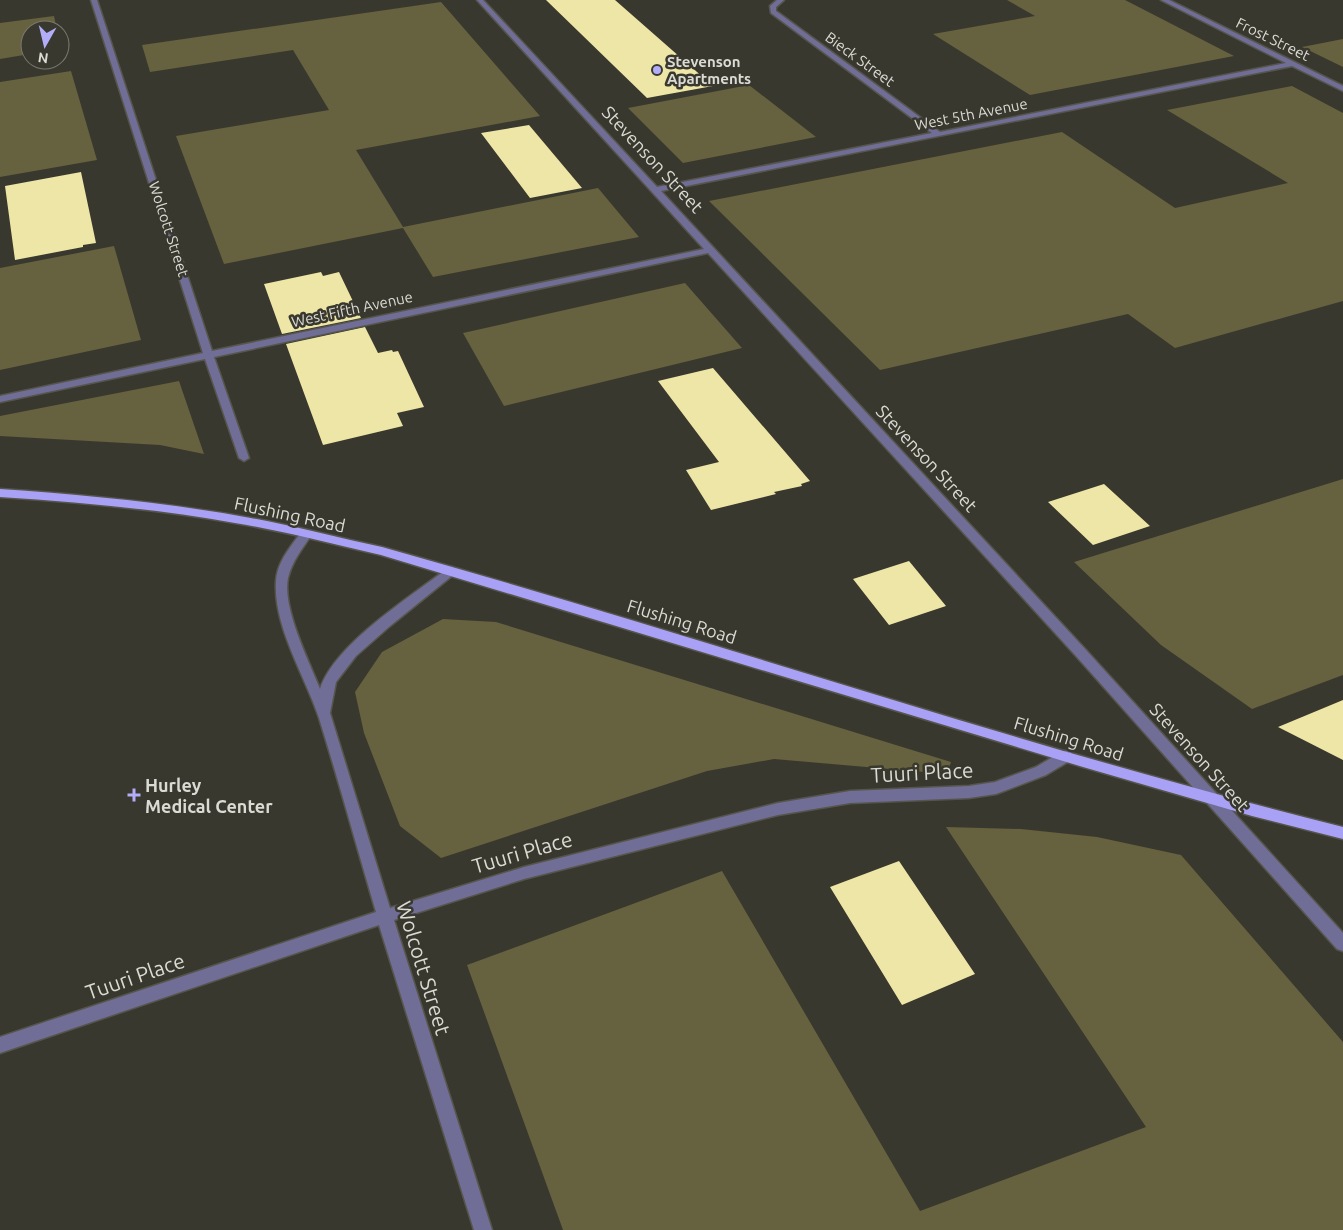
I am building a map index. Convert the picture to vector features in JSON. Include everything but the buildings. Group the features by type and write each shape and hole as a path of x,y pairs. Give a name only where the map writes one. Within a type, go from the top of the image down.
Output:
{"main road":[{"name":"Flushing Road","path":"0,493 68,498 164,509 258,524 382,552 452,571 1212,799 1343,832"}],"street":[{"name":"Wolcott Street","path":"94,0 244,458"},
{"name":"Stevenson Street","path":"480,0 656,190 1343,944"},
{"name":"Frost Street","path":"1164,0 1343,89"},
{"name":"Bieck Street","path":"778,2 771,9 773,12 938,134"},
{"name":"West 5th Avenue","path":"656,190 1293,64"},
{"name":"West Fifth Avenue","path":"0,399 710,250"},
{"name":"Wolcott Street","path":"306,534 290,556 282,579 282,593 289,627 325,717 384,915 483,1230"},
{"name":"Wolcott Street","path":"325,717 324,703 327,690 330,680 340,666 367,639 452,571"},
{"name":"Tuuri Place","path":"0,1045 384,915 524,873 778,809 850,797 969,792 996,788 1041,771 1066,756"}],"shaded area":[{"path":"1007,0 1125,0 1234,56 1030,95 933,34 1035,16"},
{"path":"441,2 540,116 356,150 403,227 598,188 639,237 433,277 403,228 224,264 176,136 329,110 293,50 150,72 142,45"},
{"path":"54,16 55,20 23,20"},
{"path":"20,20 20,56 0,59 0,23"},
{"path":"1343,39 1343,67 1302,47"},
{"path":"71,71 97,160 0,177 0,82"},
{"path":"749,85 816,137 683,163 628,108"},
{"path":"1292,86 1343,113 1343,301 1175,348 1128,314 880,370 709,201 1062,132 1175,208 1288,183 1167,110"},
{"path":"114,246 141,340 0,370 0,268"},
{"path":"685,283 742,348 504,406 463,333"},
{"path":"179,381 204,454 160,445 0,436 0,416"},
{"path":"1343,479 1343,675 1252,709 1161,645 1074,562"},
{"path":"443,619 496,622 951,762 947,774 774,759 707,771 441,858 400,826 364,733 355,692 382,652"},
{"path":"946,827 1021,829 1097,837 1181,855 1343,1042 1343,1230 563,1230 467,965 722,871 920,1211 1146,1127"}],"place":[{"name":"Stevenson Apartments","path":"657,70"},
{"name":"Hurley Medical Center","path":"134,795"}]}
